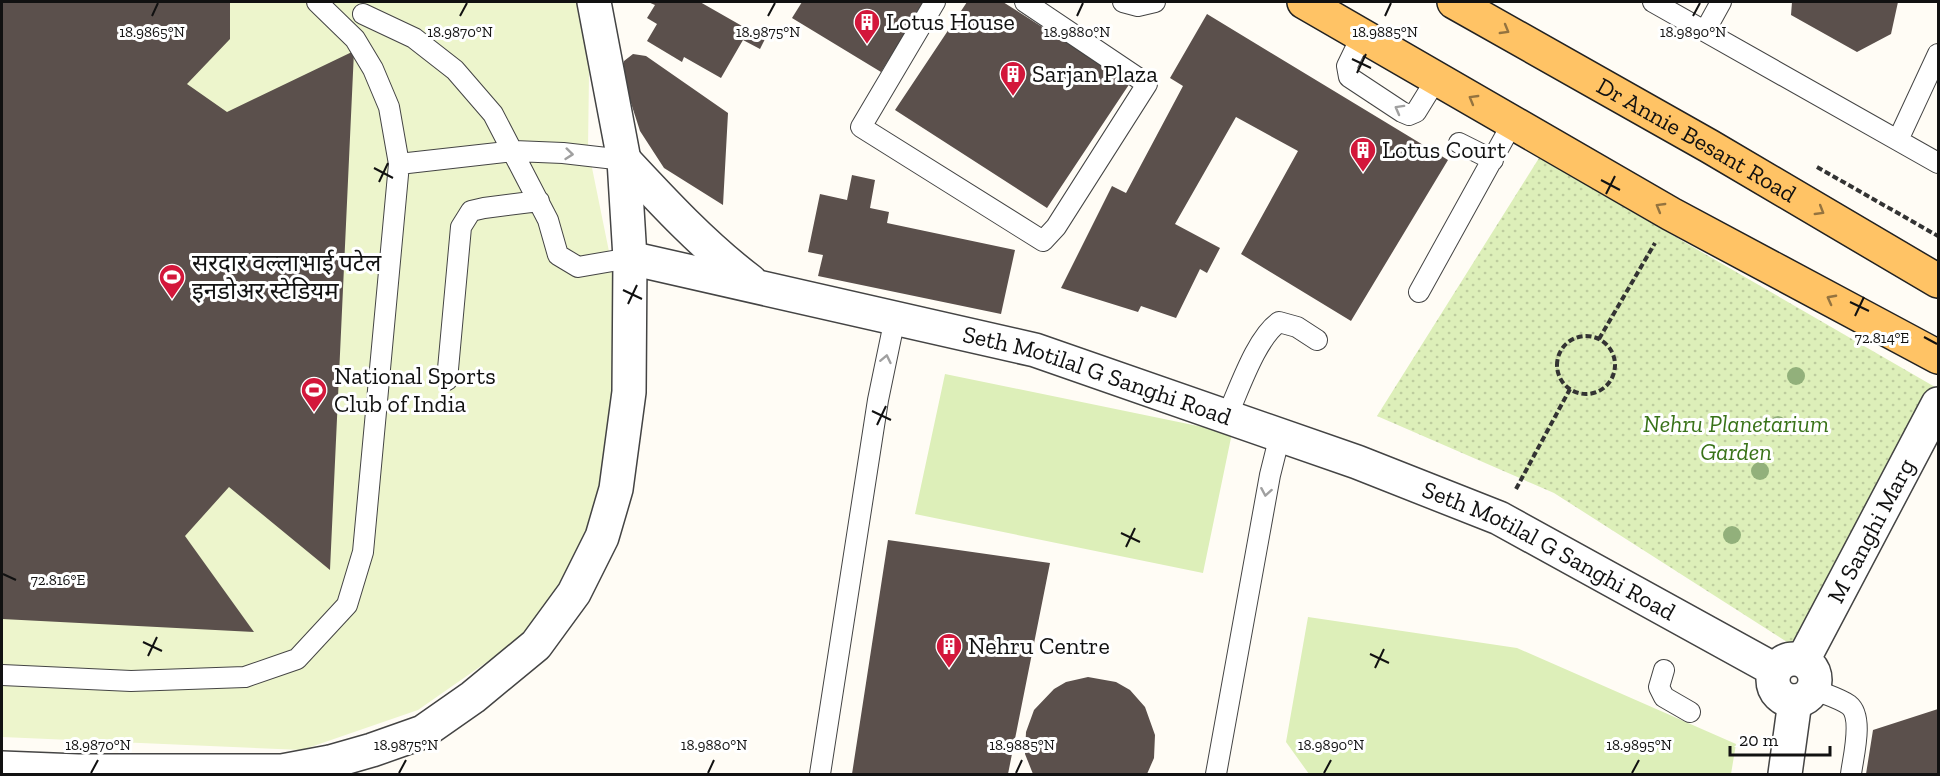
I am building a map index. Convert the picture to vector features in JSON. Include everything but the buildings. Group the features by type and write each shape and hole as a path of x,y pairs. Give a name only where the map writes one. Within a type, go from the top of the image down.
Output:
{"main road":[{"path":"1304,2 1671,214 1938,357"},
{"name":"Dr Annie Besant Road","path":"1454,2 1709,146 1938,281"}],"street":[{"path":"2,768 78,771 282,771 330,762 423,732 473,697 536,645 574,593 602,537 616,489 629,392 630,258 624,160 594,2"},
{"path":"624,160 669,210 725,262 757,286"},
{"name":"Seth Motilal G Sanghi Road","path":"630,258 1035,350 1357,462 1500,518 1797,680"},
{"name":"M Sanghi Marg","path":"1785,774 1797,680 1938,404"}],"lane":[{"path":"2,675 131,681 245,677 297,658 347,605 363,552 399,164 389,107 373,69 355,39 317,2"},
{"path":"934,2 861,127 1043,241 1056,227 1147,84 1025,2"},
{"path":"1124,2 1138,6 1155,2"},
{"path":"1653,2 1938,163"},
{"path":"1705,31 1721,2"},
{"path":"363,14 414,39 456,70 493,114 548,220 558,255 578,267 630,258"},
{"path":"1362,35 1347,66 1349,77 1402,112 1409,115 1416,112 1437,78"},
{"path":"1898,140 1938,54"},
{"path":"1419,292 1513,122"},
{"path":"1460,143 1493,159"},
{"path":"399,164 514,151 562,153 624,160"},
{"path":"447,380 461,227 471,211 539,201"},
{"path":"820,774 878,400 895,318"},
{"path":"1227,416 1269,329 1279,322 1297,327 1317,340"},
{"path":"1216,774 1269,475 1280,435"},
{"path":"1664,670 1659,687 1664,697 1690,712"},
{"path":"1797,680 1850,705 1858,725 1851,774"}],"path":[{"path":"1599,339 1659,237"},
{"path":"1587,336 1599,339 1611,350 1615,368 1612,377 1607,385 1591,393 1582,394 1570,389 1560,378 1558,359 1561,350 1568,342 1576,338 1587,336"},
{"path":"1500,518 1570,389"}],"green space":[{"name":"National Sports Club of India","path":"2,2 590,2 588,148 628,345 625,481 561,610 418,710 302,750 2,737"},
{"name":"Nehru Planetarium Garden","path":"1539,158 1935,387 1795,647 1554,493 1377,416"},
{"path":"945,374 1232,433 1203,573 915,514"},
{"path":"1308,617 1517,648 1736,744 1731,774 1309,774 1286,742"}],"place":[{"name":"Lotus House","path":"867,45"},
{"name":"Sarjan Plaza","path":"1013,97"},
{"name":"Lotus Court","path":"1363,173"},
{"name":"सरदार वल्लाभाई पटेल इनडोअर स्टेडियम","path":"172,300"},
{"name":"National Sports Club of India","path":"314,413"},
{"name":"Nehru Centre","path":"949,669"}]}
